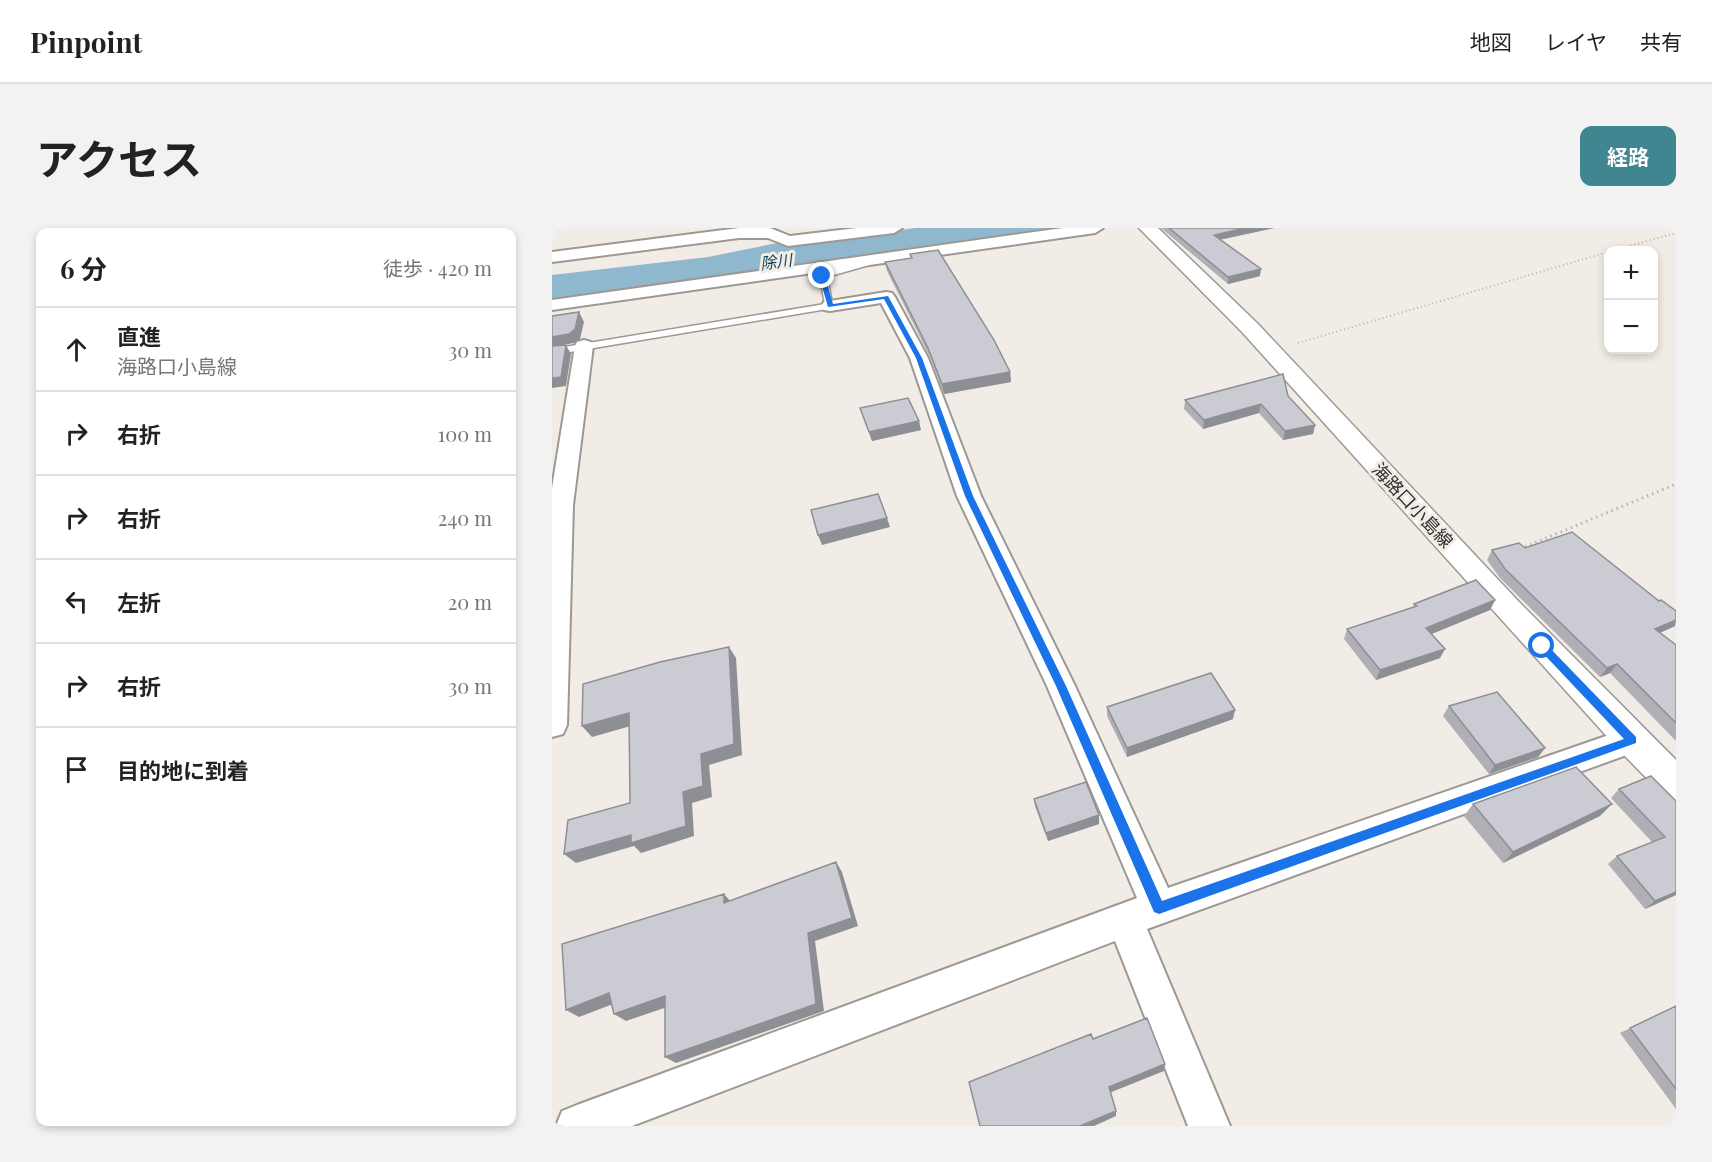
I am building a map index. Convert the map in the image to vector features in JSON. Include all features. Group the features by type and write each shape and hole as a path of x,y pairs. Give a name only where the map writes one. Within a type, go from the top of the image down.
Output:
{"main road":[{"name":"海路口小島線","path":"1148,228 1179,255 1271,351 1542,646 1676,784"}],"street":[{"path":"552,257 739,233 770,233 788,240 894,228"},
{"path":"552,305 1095,228"},
{"path":"830,306 886,297 919,358 969,496 1061,686 1142,914 1209,1126"},
{"path":"552,725 561,505 584,346"},
{"path":"577,1126 1142,914 1632,740"}],"lane":[{"path":"552,352 830,306 822,276 893,255"}],"path":[{"path":"1629,246 1676,233"},
{"path":"1271,351 1604,253"},
{"path":"1472,569 1676,484"}],"water":[{"name":"除川","path":"915,228 1071,228 552,300 552,275 708,257 777,243 788,245"}],"building":[{"path":"1169,228 1245,228 1214,235 1261,269 1228,277"},
{"path":"938,250 994,340 1010,372 942,384 928,348 885,262 912,258 910,254"},
{"path":"579,312 575,329 569,334 552,337 552,316"},
{"path":"566,345 561,377 552,378 552,346"},
{"path":"1283,374 1288,396 1315,425 1285,431 1261,404 1204,420 1185,400"},
{"path":"908,398 919,421 869,432 860,408"},
{"path":"878,494 887,518 818,535 811,510"},
{"path":"1572,532 1659,601 1661,600 1676,611 1676,620 1655,629 1676,645 1676,723 1617,664 1607,668 1505,569 1492,550 1519,543 1525,548"},
{"path":"1476,580 1495,600 1426,628 1445,649 1380,670 1347,629 1417,606 1414,604"},
{"path":"729,647 734,744 701,754 703,786 683,792 686,826 631,843 631,835 564,854 568,820 630,803 629,713 582,726 583,684 660,662"},
{"path":"1211,673 1235,710 1127,748 1107,707"},
{"path":"1497,692 1545,748 1495,765 1449,706"},
{"path":"1576,767 1612,804 1513,852 1473,804"},
{"path":"1651,776 1676,801 1676,892 1655,901 1617,856 1665,837 1619,789"},
{"path":"1086,782 1099,815 1046,833 1034,799"},
{"path":"836,862 852,918 808,933 816,1004 665,1057 665,996 614,1014 609,993 566,1010 562,944 724,894 724,903"},
{"path":"1676,1006 1676,1089 1630,1028"},
{"path":"1147,1018 1165,1064 1109,1087 1116,1111 1080,1126 980,1126 969,1082 1091,1034 1093,1039"}],"route":[{"path":"822,276 830,306 886,297 919,358 969,496 1061,686 1159,908 1632,740 1542,646"}]}
